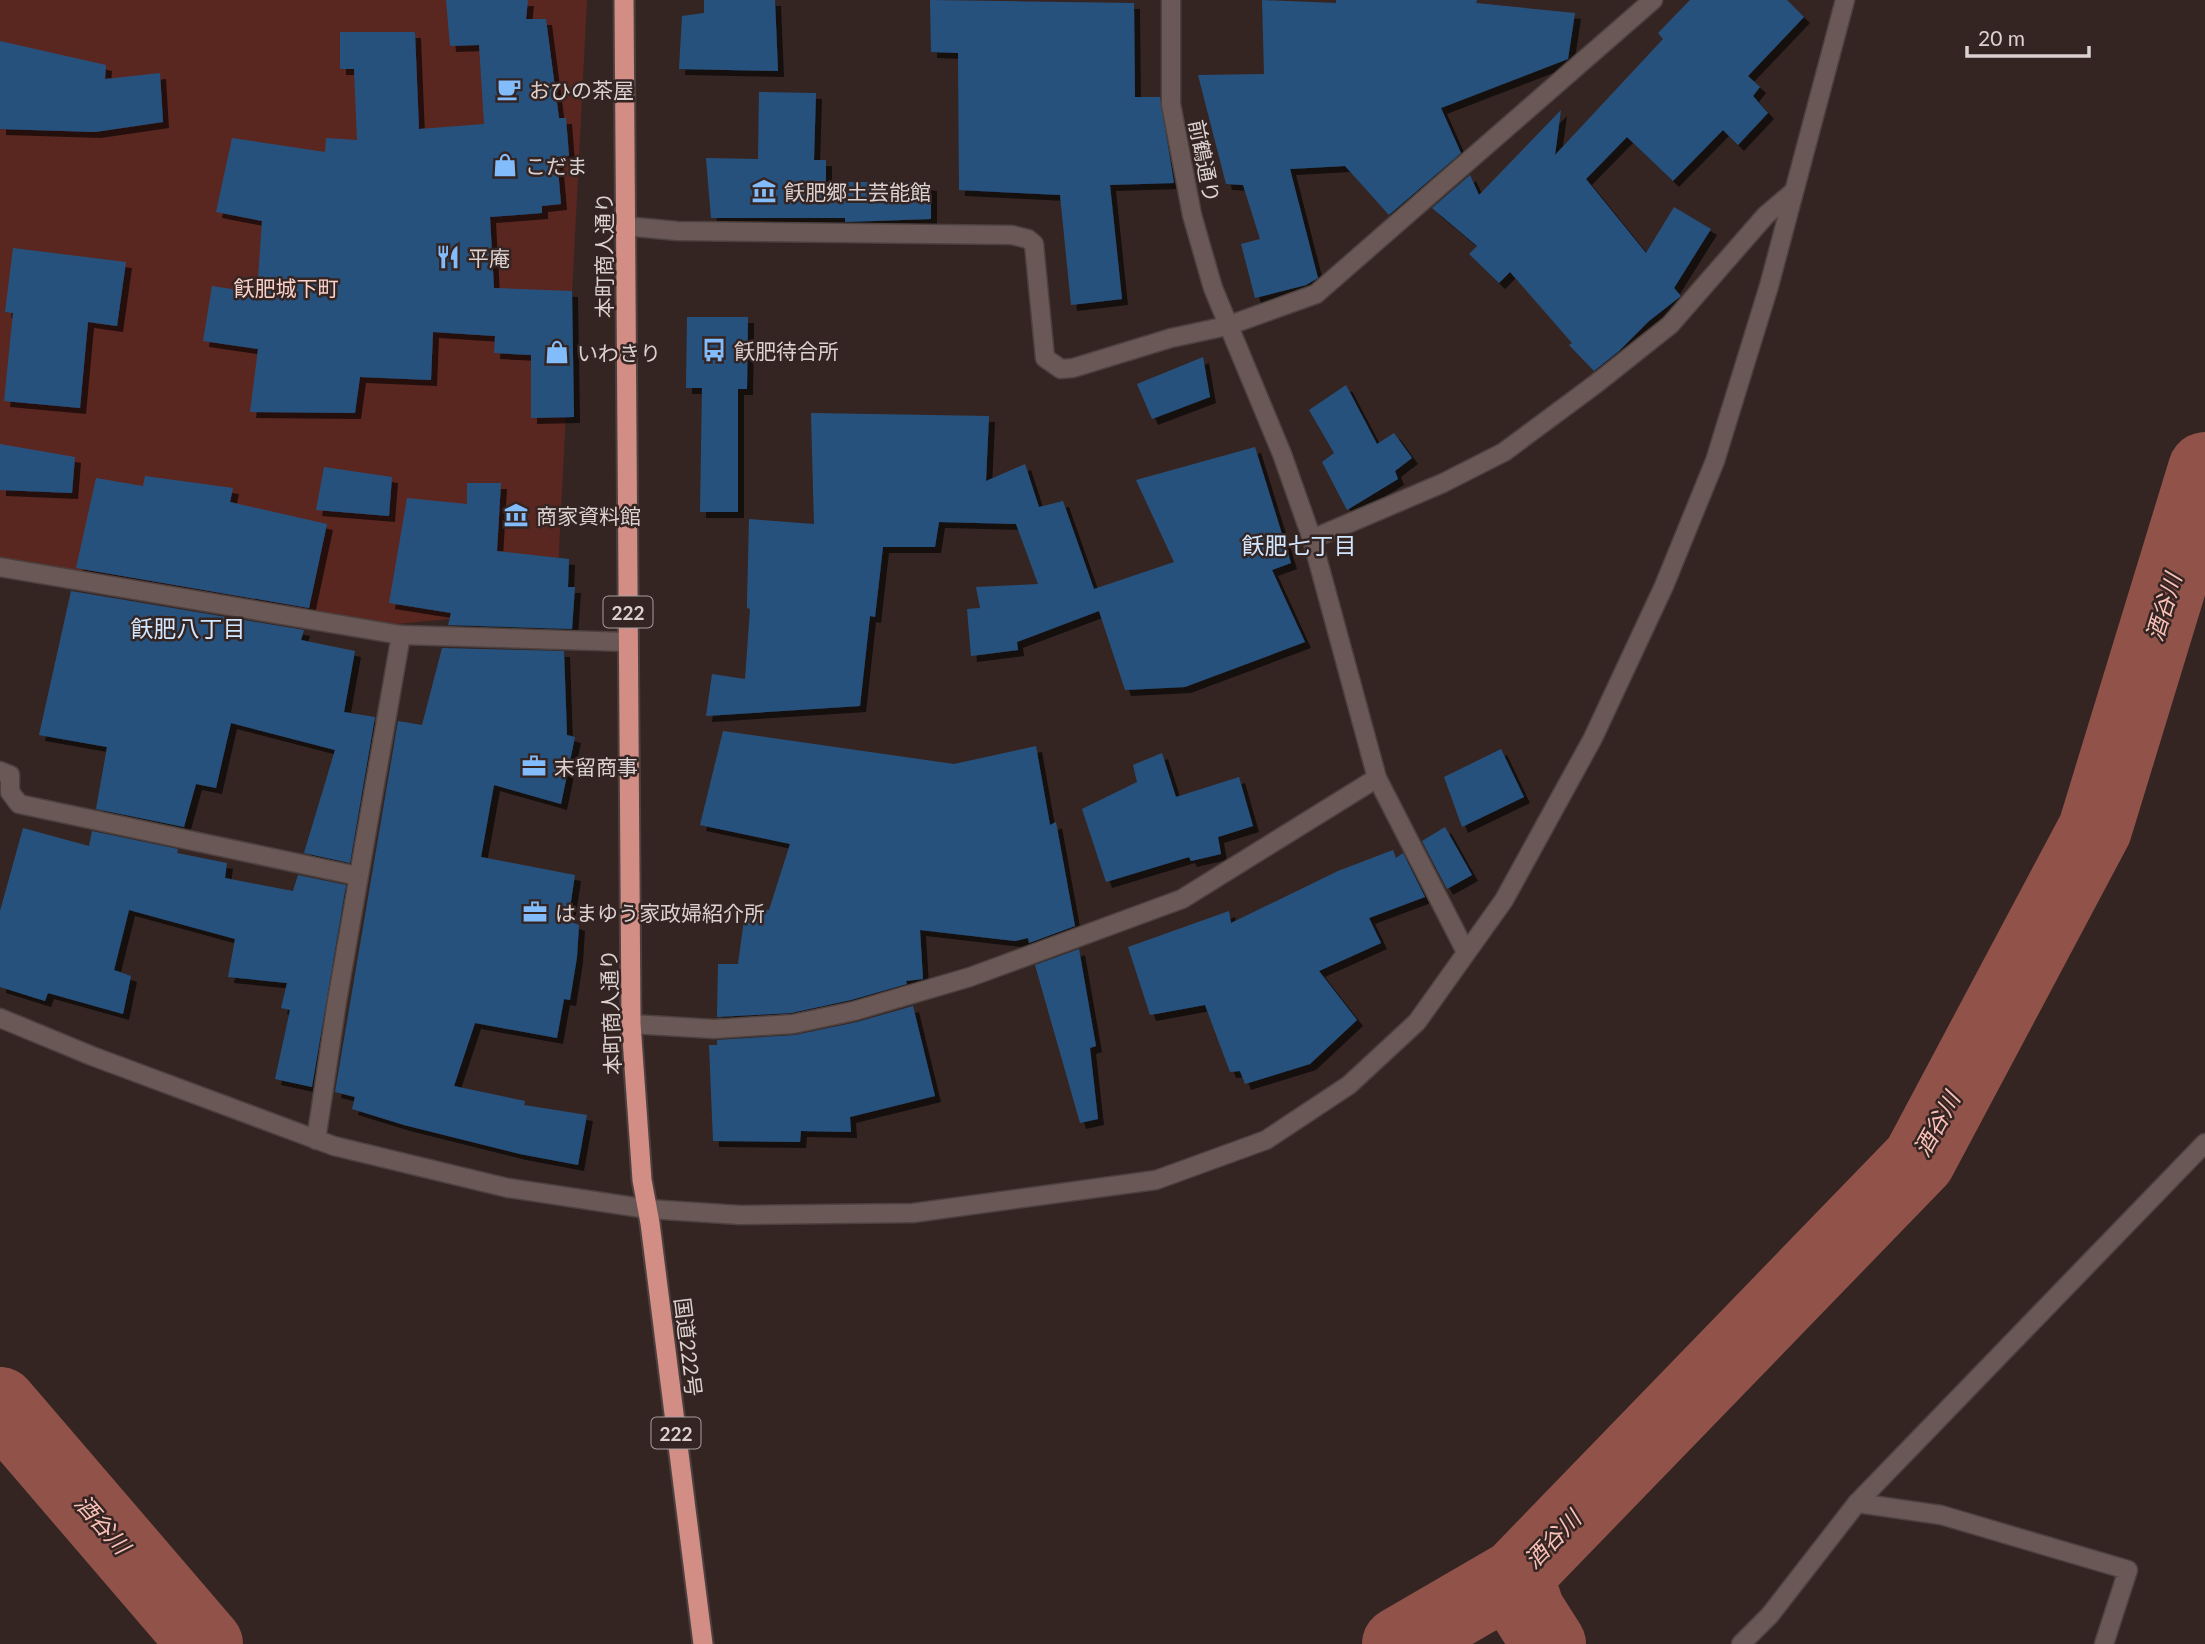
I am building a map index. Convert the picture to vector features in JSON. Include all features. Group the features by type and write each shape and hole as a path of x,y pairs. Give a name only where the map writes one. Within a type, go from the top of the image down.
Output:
{"highway":[{"name":"本町商人通り","path":"624,0 631,1024 642,1180 649,1216"},
{"name":"国道222号","path":"649,1216 702,1644"}],"street":[{"name":"前鶴通り","path":"1171,0 1171,104 1192,215 1213,288 1282,454 1312,539 1377,778 1466,952"},
{"path":"625,226 677,231 1013,235 1028,239 1034,244 1045,358 1061,369 1073,368 1171,338 1227,326 1316,294 1653,0"},
{"path":"0,1018 92,1056 334,1146 508,1188 649,1216 913,1213 1156,1180 1266,1140 1349,1085 1416,1022 1504,900 1592,738 1664,586 1715,461 1769,286 1845,0"},
{"path":"1312,539 1443,483 1504,452 1597,383 1670,324 1766,215 1793,192"},
{"path":"0,567 401,635 628,642"},
{"path":"316,1140 358,876 401,635"},
{"path":"0,771 10,775 10,792 19,804 358,876"},
{"path":"631,1024 714,1030 793,1024 854,1011 970,977 1182,899 1377,778"},
{"path":"1741,1644 1770,1615 1857,1503 2205,1143"},
{"path":"1857,1503 1941,1515 2128,1570 2104,1644"}],"green space":[{"name":"飫肥城下町","path":"0,0 587,0 556,609 355,628 0,572"}],"building":[{"path":"446,0 528,0 526,19 546,19 559,118 566,118 569,156 557,157 561,204 542,206 542,213 490,217 494,288 572,291 574,417 531,418 531,355 494,353 495,336 433,332 431,380 360,377 355,413 250,412 258,349 203,341 212,286 257,293 262,221 216,212 232,138 325,152 326,138 357,140 354,69 340,69 340,32 415,32 419,129 484,124 479,45 450,46"},
{"path":"704,0 775,0 778,71 679,69 682,16 704,13"},
{"path":"930,0 1134,3 1135,97 1160,97 1174,183 1110,185 1122,299 1071,305 1060,195 959,190 958,53 931,52"},
{"path":"1262,0 1336,3 1336,0 1477,0 1476,3 1575,13 1568,59 1441,108 1461,153 1389,215 1345,166 1290,169 1318,278 1306,285 1255,298 1241,244 1260,239 1243,185 1226,184 1198,75 1264,74"},
{"path":"1690,0 1787,0 1804,17 1748,76 1760,87 1753,96 1768,113 1738,145 1723,130 1673,181 1627,137 1586,179 1646,253 1674,207 1711,229 1674,288 1681,296 1594,371 1569,345 1572,343 1510,272 1499,283 1469,254 1477,246 1432,208 1470,175 1479,195 1561,110 1555,155 1663,39 1658,33"},
{"path":"0,41 106,65 105,79 160,73 163,122 95,132 0,129"},
{"path":"759,92 816,93 814,160 826,160 826,182 904,182 931,185 931,219 845,222 845,218 711,218 706,158 758,159"},
{"path":"13,248 126,262 117,326 88,322 80,408 4,401 13,313 5,312"},
{"path":"687,317 748,317 747,389 738,389 738,512 700,512 702,388 686,388"},
{"path":"1203,357 1210,397 1152,419 1137,384"},
{"path":"1346,385 1377,444 1394,433 1412,458 1395,471 1398,479 1347,510 1322,462 1334,453 1309,410"},
{"path":"811,413 989,416 986,481 1025,464 1039,507 1063,501 1094,589 1174,562 1136,480 1255,447 1291,563 1272,570 1305,642 1185,687 1125,690 1099,611 1017,642 1018,650 971,656 967,609 980,608 976,587 1038,584 1016,524 939,522 935,547 883,547 875,617 870,616 860,706 706,716 712,674 745,679 750,609 747,608 749,519 814,524"},
{"path":"0,444 75,457 72,493 0,490"},
{"path":"324,467 392,477 389,516 316,510"},
{"path":"145,476 233,488 230,502 327,524 309,608 76,568 96,478 143,486"},
{"path":"467,483 501,483 497,551 569,559 568,587 575,587 572,629 448,625 451,613 389,603 407,498 467,504"},
{"path":"71,591 304,630 301,640 355,651 344,712 375,717 350,863 304,853 335,750 231,723 216,788 196,784 184,827 96,809 107,747 39,735"},
{"path":"442,648 564,651 567,735 575,737 561,804 494,785 481,857 575,875 568,921 579,925 570,1000 564,999 557,1038 475,1023 454,1086 525,1101 524,1105 587,1115 578,1165 520,1154 404,1125 352,1109 355,1097 335,1092 398,721 422,725"},
{"path":"723,731 954,764 1036,746 1050,825 1056,822 1075,926 1029,943 1028,938 1015,941 920,930 923,979 906,981 907,984 851,1000 791,1013 717,1017 718,964 738,964 746,905 769,910 790,844 700,825"},
{"path":"1501,749 1524,797 1462,827 1444,777"},
{"path":"1162,753 1176,797 1239,777 1253,826 1218,837 1221,854 1191,861 1189,857 1106,882 1082,809 1137,782 1133,765"},
{"path":"1445,827 1472,875 1447,889 1422,841"},
{"path":"23,828 89,846 92,831 178,849 177,853 227,863 225,878 293,891 298,875 346,885 312,1087 275,1079 290,1010 281,1008 287,983 228,977 235,939 129,910 114,970 131,976 123,1014 48,993 45,1001 0,987 0,911"},
{"path":"1393,850 1396,858 1403,853 1425,897 1369,918 1381,943 1319,971 1357,1020 1310,1064 1245,1084 1240,1071 1230,1072 1205,1005 1150,1015 1128,947 1229,911 1231,923 1338,871"},
{"path":"1079,949 1096,1046 1090,1048 1098,1119 1080,1123 1035,965"},
{"path":"913,1006 935,1096 850,1117 851,1132 801,1131 800,1142 713,1141 709,1045 717,1045 717,1040 795,1035 857,1022"}],"waterway":[{"name":"酒谷川","path":"1399,1644 1516,1576 1919,1160 2095,829 2205,469"},
{"name":"酒谷川","path":"0,1404 206,1644"},
{"path":"1516,1576 1528,1611 1549,1644"}],"place":[{"name":"おひの茶屋","path":"509,89"},
{"name":"こだま","path":"505,165"},
{"name":"飫肥郷土芸能館","path":"764,191"},
{"name":"平庵","path":"448,257"},
{"name":"飫肥待合所","path":"714,350"},
{"name":"いわきり","path":"557,352"},
{"name":"商家資料館","path":"516,515"},
{"name":"末留商事","path":"534,766"},
{"name":"はまゆう家政婦紹介所","path":"535,912"}],"district":[{"name":"飫肥七丁目","path":"1299,545"},
{"name":"飫肥八丁目","path":"188,628"}]}
